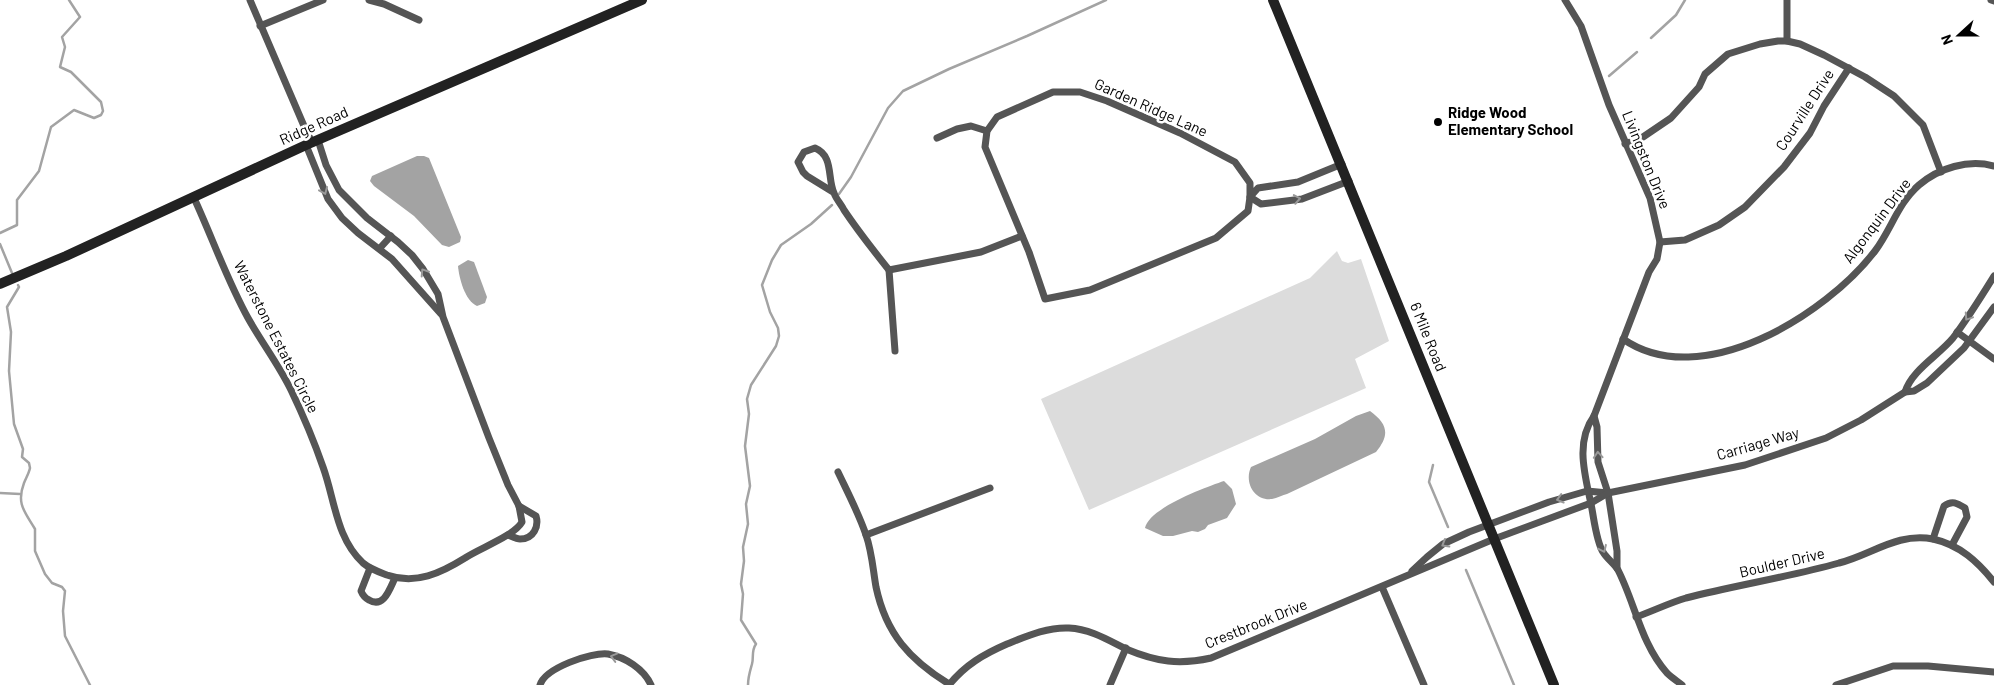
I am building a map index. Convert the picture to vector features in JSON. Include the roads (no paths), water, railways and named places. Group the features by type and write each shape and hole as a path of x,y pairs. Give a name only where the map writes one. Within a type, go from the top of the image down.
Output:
{"street":[{"path":"250,0 312,143"},
{"path":"260,26 323,0"},
{"path":"369,0 384,4 419,20"},
{"name":"Ridge Road","path":"0,284 194,198 312,143 642,0"},
{"name":"6 Mile Road","path":"1273,0 1349,181 1554,685"},
{"name":"Livingston Drive","path":"1566,0 1581,26 1609,105 1650,198 1660,242"},
{"path":"1787,0 1787,42"},
{"path":"1625,144 1643,137 1671,118 1699,87 1705,74 1728,54 1760,44 1778,41 1800,44 1849,68 1894,96 1923,125 1941,172"},
{"name":"Courville Drive","path":"1660,242 1685,240 1719,225 1745,207 1784,167 1810,132 1824,106 1849,68"},
{"name":"Garden Ridge Lane","path":"987,131 997,117 1053,92 1080,92 1107,101 1180,133 1235,162 1250,183 1250,197"},
{"path":"937,138 957,129 972,126 987,131 985,147 1022,236 1044,298 1090,290 1172,258 1216,238 1248,211 1250,197 1258,188 1298,182 1342,164"},
{"name":"Waterstone Estates Circle","path":"194,198 245,312 291,390 323,465 343,535 352,550 370,568 395,578 412,579 429,576 450,567 479,549 518,529 522,522 519,506 495,453 443,317 438,294 412,255 367,218 339,190 312,143"},
{"name":"Waterstone Estates Circle","path":"312,143 328,199 342,218 358,233 380,248 443,317"},
{"path":"833,192 832,177 821,150 815,148 804,152 798,162 802,172 833,192 857,230 889,270 895,352"},
{"name":"Algonquin Drive","path":"1623,339 1632,345 1656,354 1702,357 1753,342 1789,324 1817,306 1853,276 1876,250 1892,220 1919,185 1941,172 1967,164 1994,166"},
{"path":"1250,197 1261,204 1302,199 1349,181"},
{"path":"380,248 391,236"},
{"path":"889,270 981,252 1022,236"},
{"path":"1660,242 1656,259 1649,272 1594,416 1586,426 1584,472 1602,552 1617,568 1636,616 1659,662 1668,674 1682,685"},
{"name":"Carriage Way","path":"1905,392 1908,382 1957,332 1994,276"},
{"name":"Carriage Way","path":"1488,525 1541,505 1587,491 1608,492 1745,465 1826,438 1861,420 1905,392 1914,391 1927,384 1970,340 1994,307"},
{"path":"1957,332 1994,359"},
{"path":"1594,416 1597,427 1598,462 1608,492 1617,552 1617,568"},
{"path":"838,472 866,535 877,590 894,633 902,647 917,662 949,684"},
{"path":"866,535 990,488"},
{"name":"Carriage Way","path":"1494,539 1591,503 1608,492"},
{"path":"1932,539 1944,506 1948,503 1956,503 1965,508 1967,517 1952,545"},
{"name":"Waterstone Estates Circle","path":"508,535 520,539 528,537 536,531 538,522 536,516 519,506"},
{"name":"Crestbrook Drive","path":"1408,575 1443,544 1488,525"},
{"name":"Boulder Drive","path":"1636,616 1686,598 1842,562 1885,544 1907,538 1932,539 1952,545 1972,558 1994,582"},
{"name":"Crestbrook Drive","path":"949,684 962,669 989,652 1036,632 1070,628 1100,636 1157,660 1174,663 1211,658 1494,539"},
{"path":"370,568 362,591 363,596 374,603 381,602 395,578"},
{"path":"1382,587 1424,685"},
{"path":"1110,685 1126,648"},
{"path":"540,685 546,674 556,669 580,659 607,654 620,658 638,668 651,685"},
{"path":"1836,685 1893,666 1928,666 1994,672"}],"waterway":[{"path":"0,233 17,225 17,200 39,171 51,127 74,110 94,118 101,115 103,111 101,102 71,72 60,67 65,47 62,37 80,17 69,0"},
{"path":"839,194 851,177 888,108 903,91 1106,0"},
{"path":"1651,38 1676,15 1685,0"},
{"path":"1609,76 1637,52"},
{"path":"748,685 756,644 741,620 743,547 748,524 746,504 750,486 745,446 749,414 747,399 751,385 776,346 779,336 778,328 770,312 762,285 772,260 781,245 811,224 832,205"},
{"path":"0,244 12,273"},
{"path":"18,285 19,287 7,307 11,332 9,371 14,424 23,449 22,457 29,463 30,468 22,490 21,502 25,513 35,529 35,551 45,574 52,583 62,587 65,591 63,611 65,636 90,685"},
{"path":"1433,465 1429,482 1448,527"},
{"path":"0,493 20,494"},
{"path":"1466,570 1514,685"}],"place":[{"name":"Ridge Wood Elementary School","path":"1438,122"}]}
